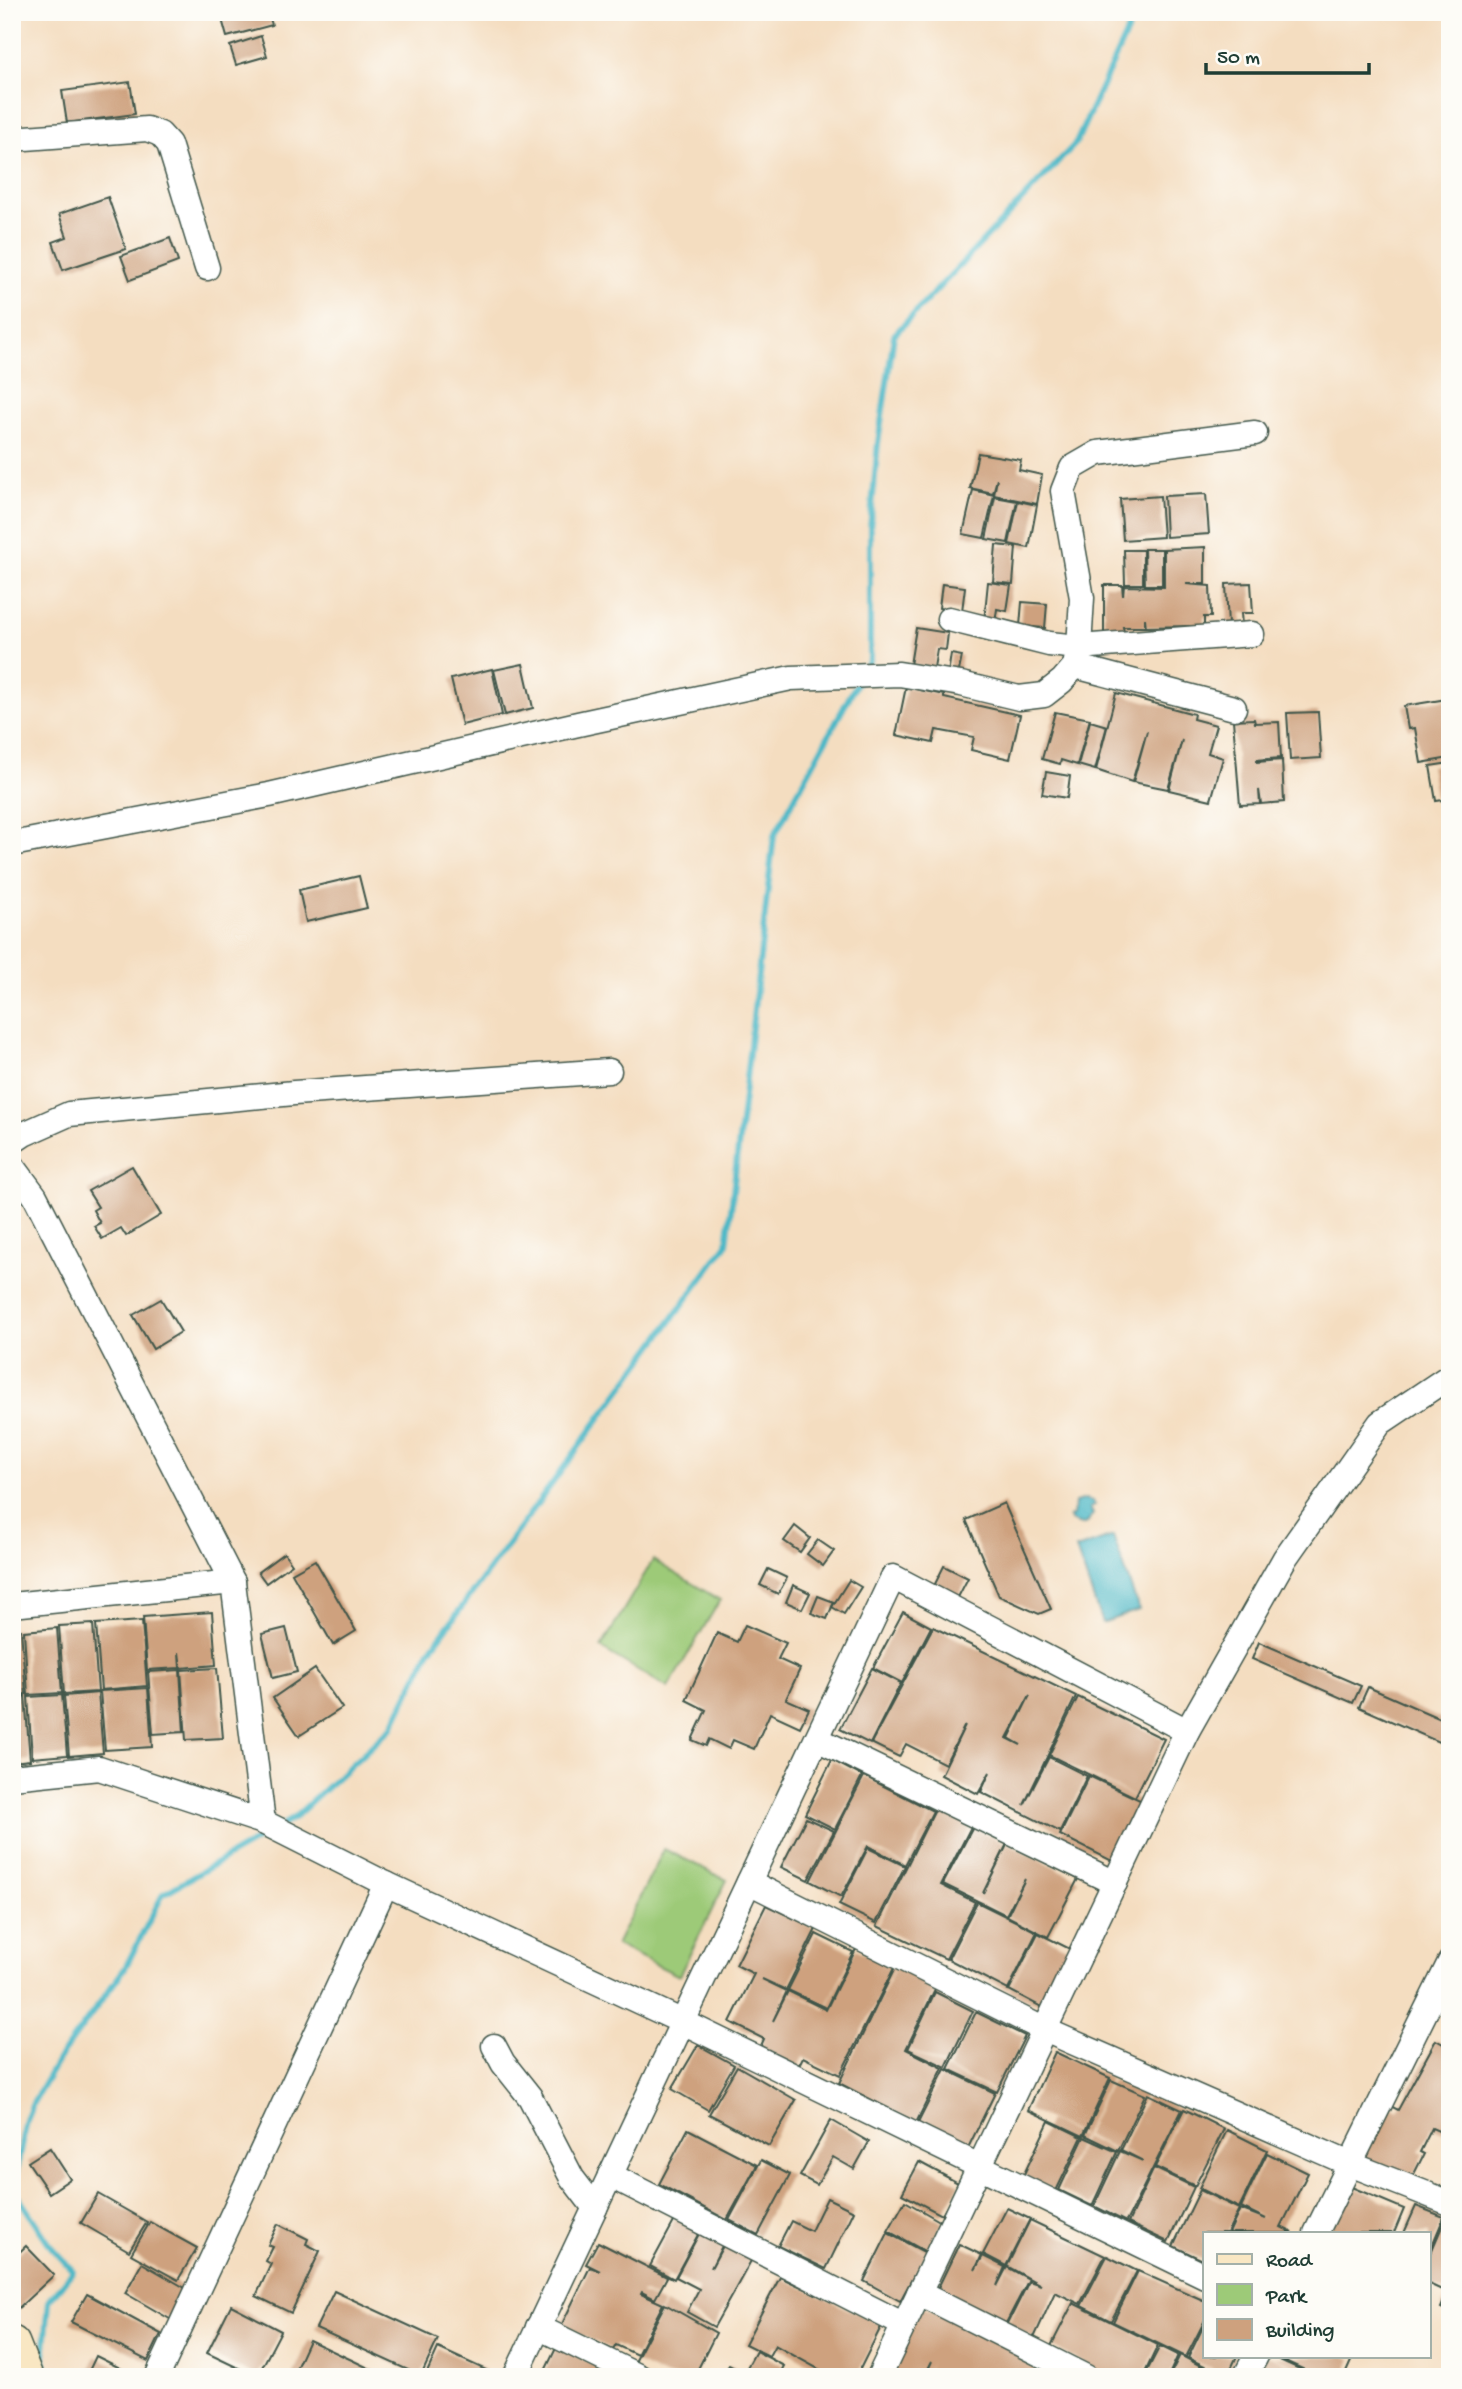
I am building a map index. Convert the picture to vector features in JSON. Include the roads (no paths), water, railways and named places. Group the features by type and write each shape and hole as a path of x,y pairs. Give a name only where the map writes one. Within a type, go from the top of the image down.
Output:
{"main road":[{"path":"12,2344 25,2377"}],"street":[{"path":"12,139 147,130 160,134 169,144 207,268"},
{"path":"12,844 269,795 791,678 899,674 961,684 1019,698 1044,695 1062,681 1077,657 1082,598 1063,491 1072,468 1098,453 1255,433"},
{"path":"949,619 1049,644 1077,657 1234,708"},
{"path":"1077,657 1252,634"},
{"path":"12,1142 69,1114 609,1070"},
{"path":"12,1165 35,1196 233,1582 263,1822"},
{"path":"879,2377 1187,1731 1285,1559 1380,1423 1450,1376"},
{"path":"515,2377 893,1577 1187,1731"},
{"path":"12,1605 233,1582"},
{"path":"817,1739 1115,1883"},
{"path":"12,1777 99,1768 263,1822 386,1884 683,2022 1203,2275"},
{"path":"749,1882 1045,2030 1350,2165 1450,2203"},
{"path":"157,2377 386,1884"},
{"path":"1316,2232 1350,2165 1440,2004 1450,1962"},
{"path":"494,2046 510,2073 530,2097 572,2179 595,2208"},
{"path":"610,2175 904,2325"},
{"path":"919,2293 1086,2377"},
{"path":"538,2327 640,2377"},
{"path":"1245,2377 1255,2358"}],"water":[{"path":"1086,1499 1095,1505 1090,1508 1093,1514 1087,1523 1081,1525 1072,1522 1069,1517 1073,1516 1075,1502"},
{"path":"1113,1536 1139,1610 1102,1623 1076,1549"}],"waterway":[{"path":"866,667 870,659 870,528 878,443 894,335 1076,143 1136,12"},
{"path":"284,1824 295,1817 392,1727 429,1652 727,1244 774,836 857,683"},
{"path":"50,2377 44,2359 49,2301 73,2271 52,2248 13,2189 26,2120 58,2060 125,1968 163,1894 269,1833"}]}
